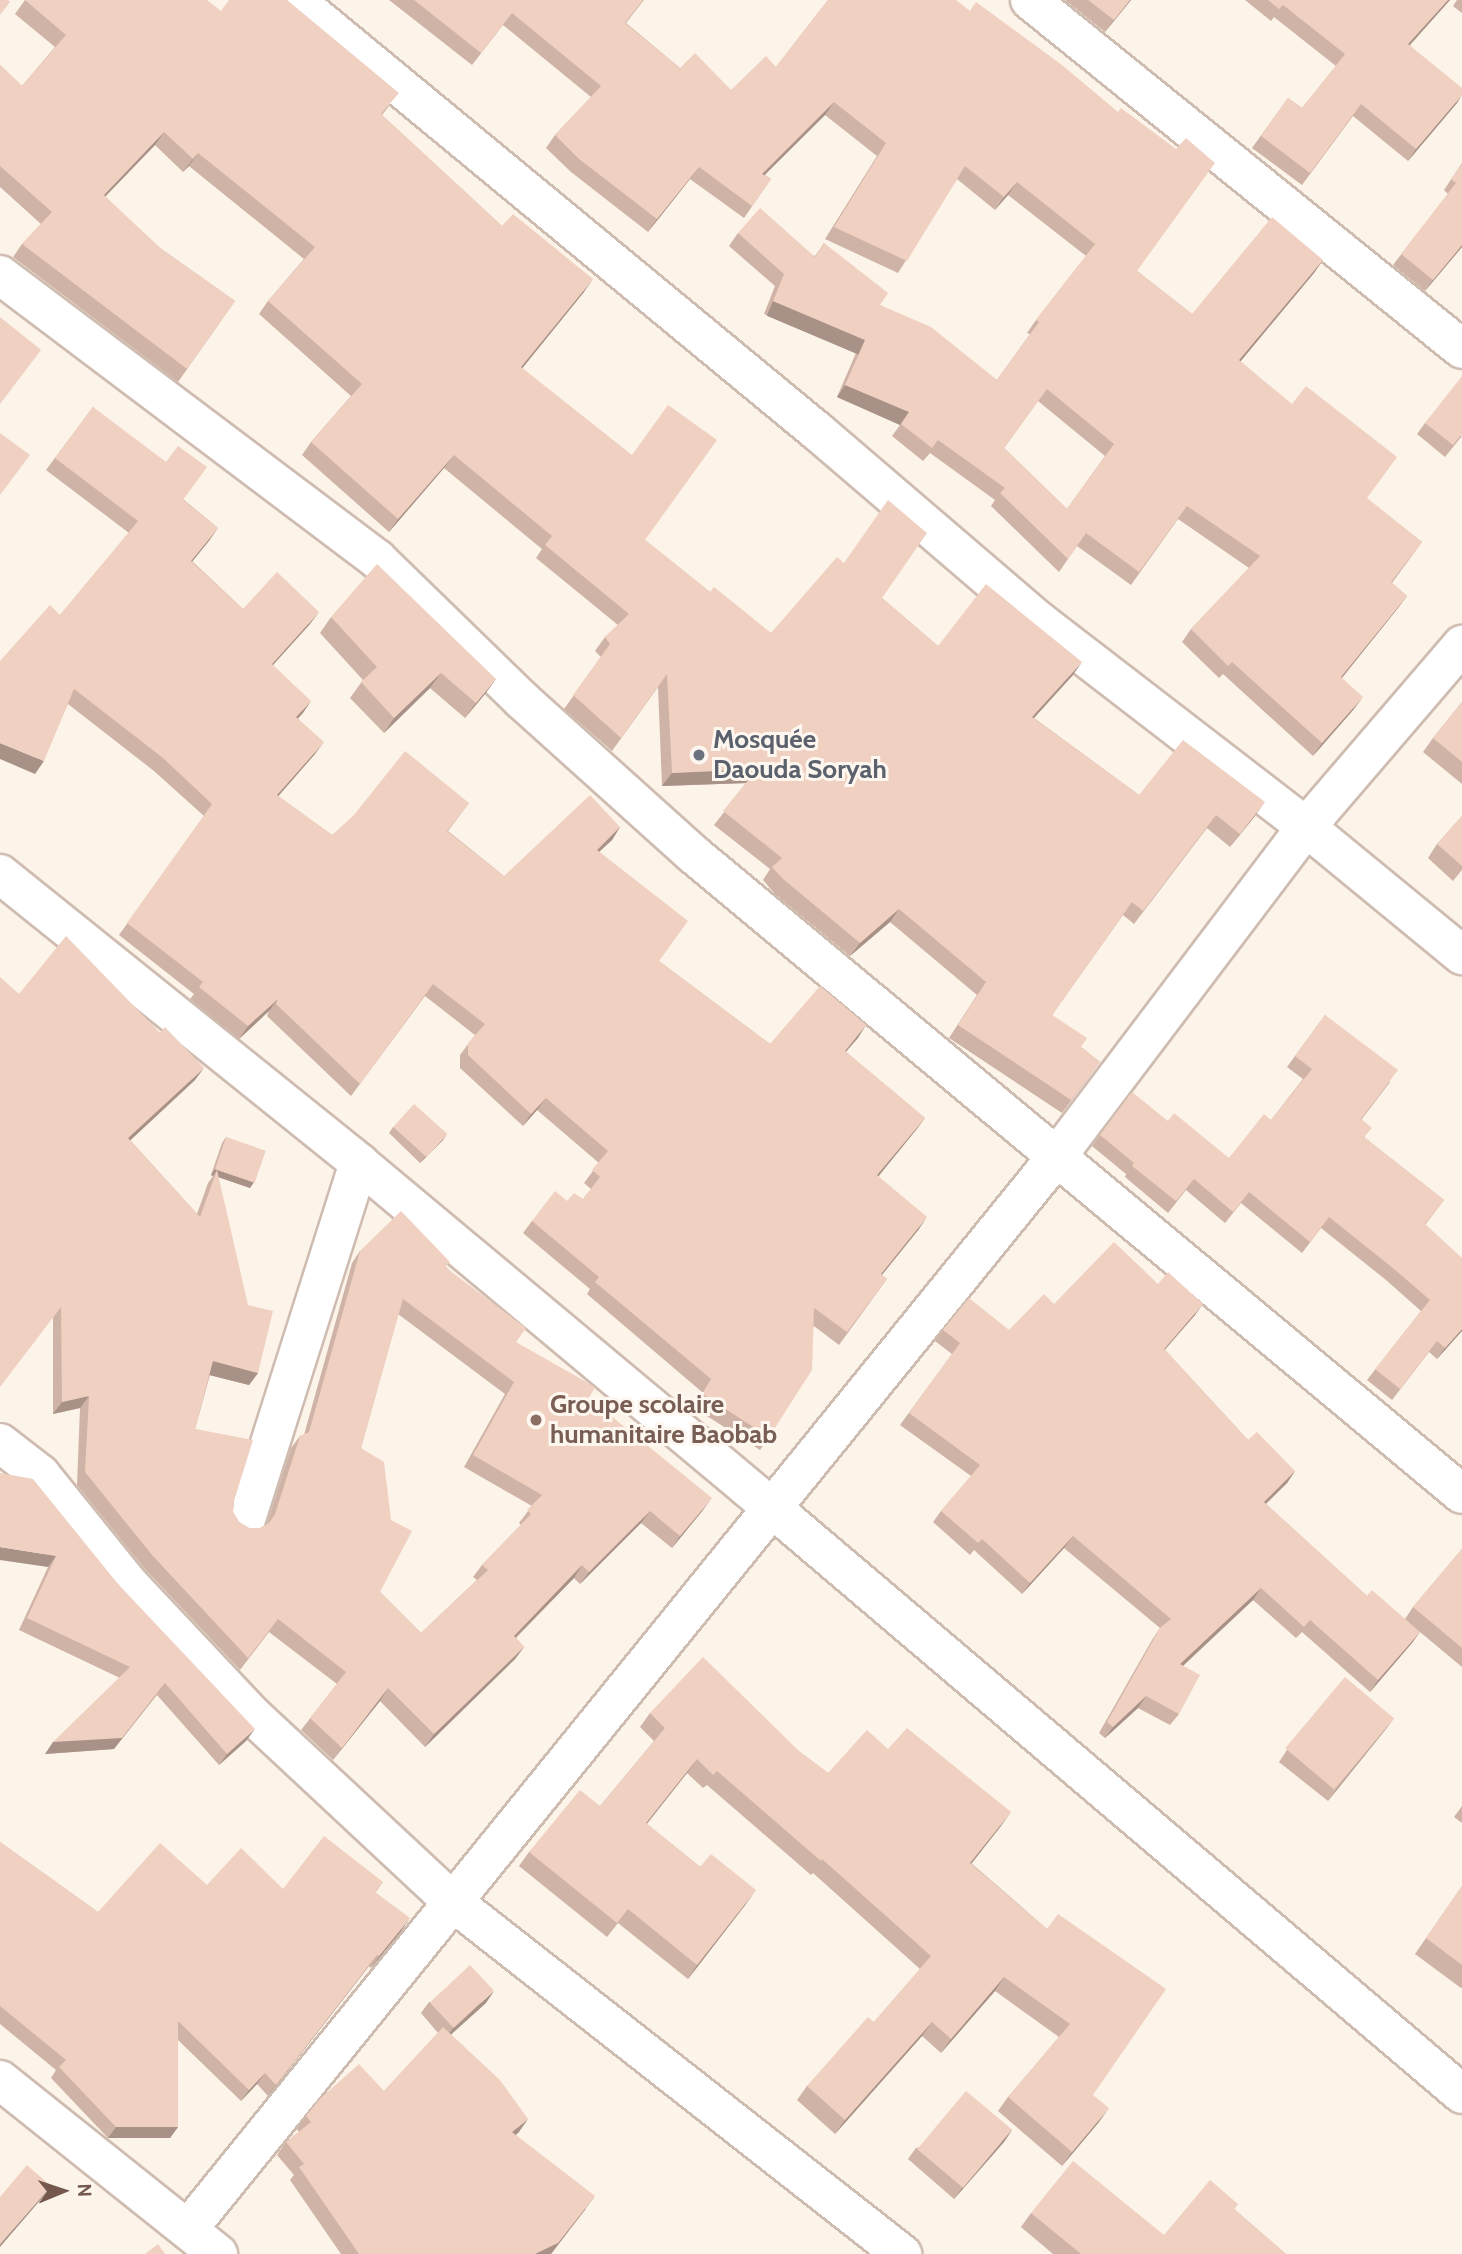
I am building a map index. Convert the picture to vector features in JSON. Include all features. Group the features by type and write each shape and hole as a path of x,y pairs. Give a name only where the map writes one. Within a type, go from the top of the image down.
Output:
{"street":[{"path":"295,0 817,431 1040,622 1306,827 1462,955"},
{"path":"1030,0 1462,349"},
{"path":"0,275 377,559 522,700 693,855 1058,1155 1462,1494"},
{"path":"188,2229 1058,1155 1306,827 1462,645"},
{"path":"0,874 359,1163 772,1508 1462,2094"},
{"path":"246,1518 359,1163"},
{"path":"0,1443 40,1474 127,1582 249,1712 453,1902 902,2254"},
{"path":"0,2080 218,2254"}],"building":[{"path":"0,0 10,2 0,15"},
{"path":"25,0 207,0 221,11 229,0 287,0 399,93 381,114 502,226 513,214 593,279 521,367 632,455 668,405 717,440 645,540 710,592 714,587 771,633 837,557 844,563 888,500 927,533 882,598 938,646 986,584 1082,662 1032,717 1139,795 1183,740 1265,802 1240,834 1216,815 1143,911 1132,902 1052,1015 1087,1038 1081,1047 1100,1062 1071,1100 958,1025 986,982 899,909 860,943 783,879 772,867 782,858 723,811 757,769 672,773 667,674 621,738 573,695 610,644 605,637 629,614 545,545 552,536 454,455 398,519 311,442 362,384 268,301 315,247 198,153 193,159 164,132 104,195 160,248 235,301 187,369 22,244 52,212 0,166 0,65 22,86 66,35"},
{"path":"414,0 643,0 625,23 680,68 695,53 731,90 766,56 776,67 828,0 956,0 970,11 976,2 1062,65 1118,112 1121,108 1176,149 1186,138 1215,163 1137,271 1192,314 1272,217 1323,260 1239,360 1292,404 1306,386 1397,457 1367,498 1422,542 1391,582 1407,596 1341,677 1363,697 1322,743 1232,662 1228,666 1191,629 1260,556 1187,506 1139,572 1086,533 1068,559 1000,493 1005,488 938,440 932,448 901,424 909,412 845,385 865,340 773,301 784,274 738,233 760,208 815,257 824,243 888,293 880,305 931,327 997,380 1039,322 1036,320 1095,244 1017,182 1004,197 965,166 907,261 834,227 886,143 834,102 762,174 771,179 752,206 699,167 657,219 579,159 555,135 601,86 512,13 481,53","holes":["1047,389 1114,444 1067,509 1004,448"]},
{"path":"1088,0 1130,0 1114,20"},
{"path":"1268,0 1448,0 1408,44 1462,88 1462,95 1416,149 1361,104 1310,173 1261,136 1288,98 1302,108 1345,54 1283,5 1279,9"},
{"path":"1462,164 1462,245 1433,280 1401,254 1456,183 1451,179"},
{"path":"0,317 41,350 0,404"},
{"path":"1462,376 1462,434 1453,445 1425,423"},
{"path":"93,407 166,462 178,446 207,467 183,500 218,528 191,561 243,609 277,572 319,612 272,664 311,701 296,717 324,742 277,795 332,835 354,815 405,751 469,803 447,831 504,876 590,795 620,827 597,850 688,921 659,961 770,1044 820,986 866,1025 845,1051 925,1118 877,1175 927,1217 881,1274 887,1279 847,1332 814,1308 812,1370 769,1437 702,1394 711,1379 595,1282 599,1277 532,1221 555,1191 567,1201 574,1193 583,1199 600,1177 592,1170 608,1151 546,1098 531,1114 468,1055 468,1043 485,1024 433,984 360,1084 276,1004 278,999 248,1026 199,987 203,982 127,923 212,804 163,758 74,689 44,761 0,743 0,661 50,605 60,615 138,521 55,458"},
{"path":"0,433 30,455 0,495"},
{"path":"377,564 496,679 476,703 441,673 394,718 361,682 377,667 331,617"},
{"path":"1462,702 1462,762 1433,738"},
{"path":"1462,816 1462,866 1437,844"},
{"path":"66,936 160,1033 165,1027 204,1068 128,1138 200,1217 217,1170 248,1305 273,1311 258,1373 213,1361 195,1429 253,1440 234,1501 233,1512 239,1522 249,1528 260,1528 269,1523 275,1514 300,1436 309,1432 360,1251 401,1211 450,1262 445,1267 526,1328 516,1342 595,1387 589,1398 712,1498 680,1536 650,1511 589,1572 582,1565 514,1636 524,1647 434,1734 388,1688 342,1748 310,1718 346,1672 278,1619 248,1658 152,1555 85,1472 89,1396 62,1402 61,1307 0,1387 0,977 19,994","holes":["403,1299 514,1382 473,1455 542,1495 527,1510 531,1514 482,1565 488,1570 421,1633 380,1592 412,1531 391,1520 384,1462 361,1448"]},
{"path":"1325,1015 1398,1070 1361,1119 1372,1128 1364,1137 1444,1200 1425,1224 1462,1258 1462,1329 1445,1348 1437,1341 1400,1389 1375,1369 1430,1300 1394,1269 1329,1217 1310,1242 1249,1192 1233,1212 1194,1179 1176,1201 1132,1166 1134,1163 1100,1135 1132,1092 1168,1121 1174,1113 1229,1158 1264,1114 1271,1120 1312,1069 1295,1056"},
{"path":"414,1104 447,1134 427,1157 393,1127"},
{"path":"226,1137 266,1151 255,1183 215,1169"},
{"path":"1114,1242 1158,1284 1168,1272 1203,1304 1164,1349 1248,1440 1257,1432 1295,1471 1264,1502 1367,1596 1372,1590 1420,1632 1378,1680 1310,1620 1304,1627 1261,1588 1180,1664 1200,1675 1179,1714 1146,1696 1113,1727 1107,1722 1160,1628 1171,1619 1073,1536 1030,1583 982,1539 978,1543 941,1511 980,1465 909,1413 960,1343 943,1330 969,1298 1009,1330 1044,1294 1054,1304"},
{"path":"0,1473 33,1479 118,1584 255,1729 227,1754 165,1683 122,1738 53,1742 130,1667 27,1618 56,1556 0,1547"},
{"path":"1462,1549 1462,1648 1413,1607"},
{"path":"703,1657 800,1752 828,1773 867,1730 888,1749 907,1728 1011,1812 970,1863 1047,1929 1058,1914 1166,1989 1093,2095 1109,2108 1072,2152 1008,2097 1070,2024 1004,1977 951,2039 932,2022 845,2120 807,2086 868,2017 874,2022 931,1956 822,1859 821,1861 717,1771 713,1775 697,1759 646,1823 700,1867 711,1854 756,1890 697,1965 628,1909 617,1923 529,1852 580,1790 600,1806 665,1728 650,1713"},
{"path":"1345,1677 1394,1718 1334,1789 1285,1748"},
{"path":"324,1836 383,1882 375,1892 410,1918 379,1956 377,1955 276,2085 265,2073 249,2090 178,2021 178,2127 116,2127 59,2067 66,2060 0,2006 0,1842 98,1912 160,1843 207,1885 241,1848 283,1889"},
{"path":"1462,1886 1462,1965 1426,1938"},
{"path":"470,1965 494,1991 454,2028 430,2003"},
{"path":"443,2027 500,2080 528,2119 512,2132 595,2196 558,2243 535,2254 359,2254 299,2167 304,2164 286,2142 311,2122 306,2116 321,2098 359,2064 384,2091"},
{"path":"966,2091 1012,2130 963,2188 917,2149"},
{"path":"1073,2161 1164,2235 1210,2180 1238,2204 1234,2209 1286,2254 1081,2254 1031,2213"},
{"path":"27,2165 51,2186 0,2244 0,2197"},
{"path":"158,2244 165,2254 145,2254"}],"place":[{"name":"Mosquée Daouda Soryah","path":"699,755"},
{"name":"Groupe scolaire humanitaire Baobab","path":"536,1420"}]}
